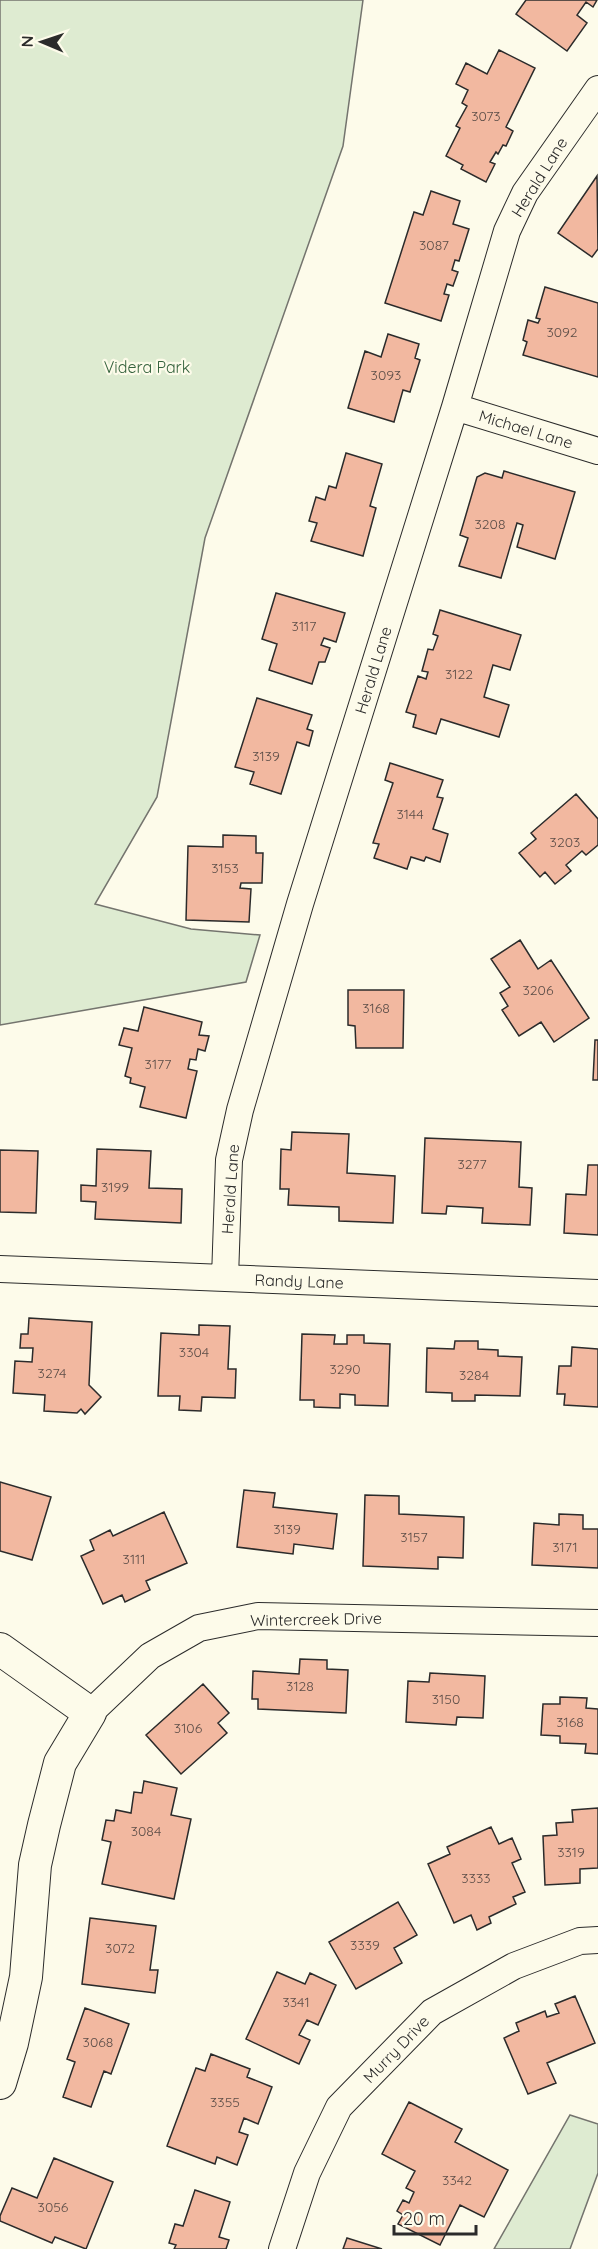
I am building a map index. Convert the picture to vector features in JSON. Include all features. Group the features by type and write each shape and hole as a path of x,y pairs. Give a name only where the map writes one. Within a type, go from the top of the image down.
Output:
{"street":[{"name":"Herald Lane","path":"225,1278 229,1160 240,1110 300,903 455,407 507,231 525,193 598,89"},
{"name":"Michael Lane","path":"455,407 598,451"},
{"name":"Randy Lane","path":"0,1269 598,1293"},
{"name":"Wintercreek Drive","path":"0,2083 12,2043 26,1977 36,1865 60,1763 90,1713 150,1656 200,1628 258,1616 598,1623"},
{"path":"0,1649 90,1713"},
{"name":"Murry Drive","path":"282,2249 307,2173 339,2107 432,2012 514,1966 580,1941 598,1940"}],"green space":[{"name":"Videra Park","path":"0,0 363,0 343,146 205,538 157,797 95,904 191,929 260,935 246,982 0,1025"},
{"path":"570,2115 598,2124 598,2173 570,2249 494,2249"}],"building":[{"path":"526,0 597,0 593,7 586,2 577,15 587,23 567,51 516,14"},
{"path":"499,50 535,68 506,127 513,131 506,146 503,145 498,154 496,152 490,162 495,164 486,182 461,169 463,165 446,156 460,128 456,126 467,106 462,103 468,90 456,84 466,63 487,74"},
{"path":"597,176 598,249 592,257 558,233"},
{"path":"431,191 460,201 453,224 469,229 459,261 455,260 452,270 458,272 453,286 447,284 444,294 449,295 441,321 385,303 414,212 423,215"},
{"path":"545,287 598,303 598,377 523,355 527,342 523,340 528,320 538,323 540,319 536,318"},
{"path":"388,334 419,344 415,358 420,360 410,392 403,390 394,422 348,408 365,351 381,357"},
{"path":"346,453 382,464 370,506 376,508 363,556 311,541 317,523 309,521 316,497 325,500 329,486 336,488"},
{"path":"504,471 575,492 555,559 517,547 523,525 517,523 501,578 459,566 468,538 460,535 477,477 485,473 502,478"},
{"path":"276,593 345,613 336,642 324,638 321,645 330,648 325,662 319,662 312,684 269,670 277,644 262,639"},
{"path":"440,610 521,635 510,670 493,665 484,697 509,705 499,737 441,719 436,734 413,727 416,715 406,712 418,676 426,679 428,672 422,671 428,649 433,650 438,636 433,634"},
{"path":"257,698 312,715 307,729 313,731 309,746 297,742 281,794 250,784 254,772 235,767"},
{"path":"390,763 443,780 437,797 443,798 433,829 448,834 440,862 426,857 424,861 411,857 407,869 374,858 379,844 373,843 393,783 385,780"},
{"path":"576,794 598,819 598,845 586,855 582,851 566,865 571,871 555,884 545,872 540,877 519,853 536,839 531,833"},
{"path":"223,835 256,836 256,853 263,853 262,883 241,883 240,888 251,889 249,922 186,920 188,846 223,847"},
{"path":"520,940 538,969 551,960 589,1018 554,1042 541,1022 519,1036 502,1010 508,1006 500,993 510,987 491,959"},
{"path":"348,990 404,990 403,1048 356,1048 355,1026 348,1025"},
{"path":"144,1007 202,1022 199,1035 209,1036 205,1051 198,1049 196,1060 190,1059 188,1069 197,1071 186,1118 140,1107 145,1087 130,1083 131,1078 125,1076 132,1048 119,1045 124,1028 138,1031"},
{"path":"595,1040 598,1040 598,1080 593,1080"},
{"path":"292,1132 349,1134 347,1173 395,1176 393,1223 339,1221 339,1207 288,1205 289,1189 280,1189 281,1149 291,1150"},
{"path":"425,1138 521,1142 519,1187 532,1188 530,1225 482,1223 483,1208 447,1206 446,1214 422,1213"},
{"path":"97,1149 151,1151 149,1188 182,1189 181,1223 95,1219 96,1202 81,1201 81,1185 96,1186"},
{"path":"0,1150 38,1151 36,1213 0,1212"},
{"path":"588,1165 598,1165 598,1235 564,1233 566,1194 586,1195"},
{"path":"29,1318 92,1322 89,1385 101,1397 85,1414 81,1409 77,1413 44,1411 45,1395 13,1393 15,1361 32,1362 33,1348 20,1348 21,1334 28,1334"},
{"path":"199,1325 230,1326 228,1369 236,1369 235,1398 202,1397 201,1411 179,1410 180,1396 158,1396 161,1333 199,1335"},
{"path":"302,1334 335,1335 334,1344 347,1344 347,1335 364,1335 364,1343 390,1344 388,1406 355,1405 355,1395 340,1394 340,1408 314,1407 314,1400 300,1400"},
{"path":"455,1341 478,1341 478,1349 498,1350 498,1356 522,1357 520,1396 475,1395 475,1401 452,1401 452,1393 426,1392 427,1348 454,1349"},
{"path":"572,1347 598,1349 598,1407 564,1405 565,1394 557,1394 559,1366 571,1366"},
{"path":"0,1482 51,1497 32,1560 0,1551"},
{"path":"244,1490 275,1493 273,1507 337,1514 333,1549 294,1544 293,1554 237,1547"},
{"path":"365,1495 399,1496 399,1514 464,1517 463,1558 438,1557 438,1569 363,1566"},
{"path":"164,1512 187,1563 146,1581 150,1590 125,1602 122,1595 103,1604 81,1556 94,1550 90,1540 110,1530 113,1536"},
{"path":"559,1514 583,1515 583,1529 598,1529 598,1568 532,1565 534,1523 559,1525"},
{"path":"300,1659 327,1660 327,1669 348,1670 346,1713 258,1709 258,1699 252,1699 253,1671 299,1674"},
{"path":"430,1673 485,1676 483,1718 457,1717 456,1725 406,1722 408,1681 429,1682"},
{"path":"203,1684 229,1713 218,1723 227,1733 181,1774 146,1735"},
{"path":"560,1697 587,1698 586,1708 598,1709 598,1754 585,1753 586,1744 560,1743 560,1736 541,1735 543,1704 560,1704"},
{"path":"144,1781 177,1788 171,1815 191,1819 174,1899 102,1884 111,1842 102,1840 106,1820 114,1821 116,1810 131,1813 134,1792 142,1793"},
{"path":"598,1808 598,1868 580,1869 580,1883 545,1885 543,1836 557,1835 556,1823 573,1822 572,1810"},
{"path":"491,1827 499,1844 512,1838 521,1859 512,1863 525,1892 513,1897 516,1904 489,1917 491,1923 477,1930 471,1915 454,1923 428,1864 450,1854 447,1847"},
{"path":"398,1902 417,1935 394,1948 402,1963 356,1989 329,1942"},
{"path":"90,1918 156,1926 150,1970 158,1970 155,1993 82,1984"},
{"path":"277,1972 305,1984 310,1973 336,1985 318,2025 307,2020 299,2035 310,2040 299,2064 246,2039"},
{"path":"575,1996 595,2043 547,2063 556,2083 528,2094 504,2038 519,2031 516,2023 545,2011 547,2017 559,2013 555,2004"},
{"path":"85,2008 129,2024 111,2074 104,2071 91,2107 63,2097 75,2062 67,2059"},
{"path":"211,2054 250,2069 247,2077 272,2087 258,2124 244,2118 239,2132 248,2135 237,2165 217,2157 215,2164 167,2146 196,2068 205,2071"},
{"path":"409,2102 462,2129 455,2142 508,2170 484,2217 460,2205 440,2245 398,2224 403,2215 397,2211 403,2200 409,2203 414,2192 406,2188 415,2171 382,2154"},
{"path":"54,2158 113,2182 86,2249 55,2237 52,2243 0,2221 12,2188 37,2198"},
{"path":"195,2190 230,2202 219,2237 229,2240 226,2249 174,2249 176,2245 169,2243 175,2224 183,2226"},
{"path":"347,2238 382,2249 343,2249"}]}
